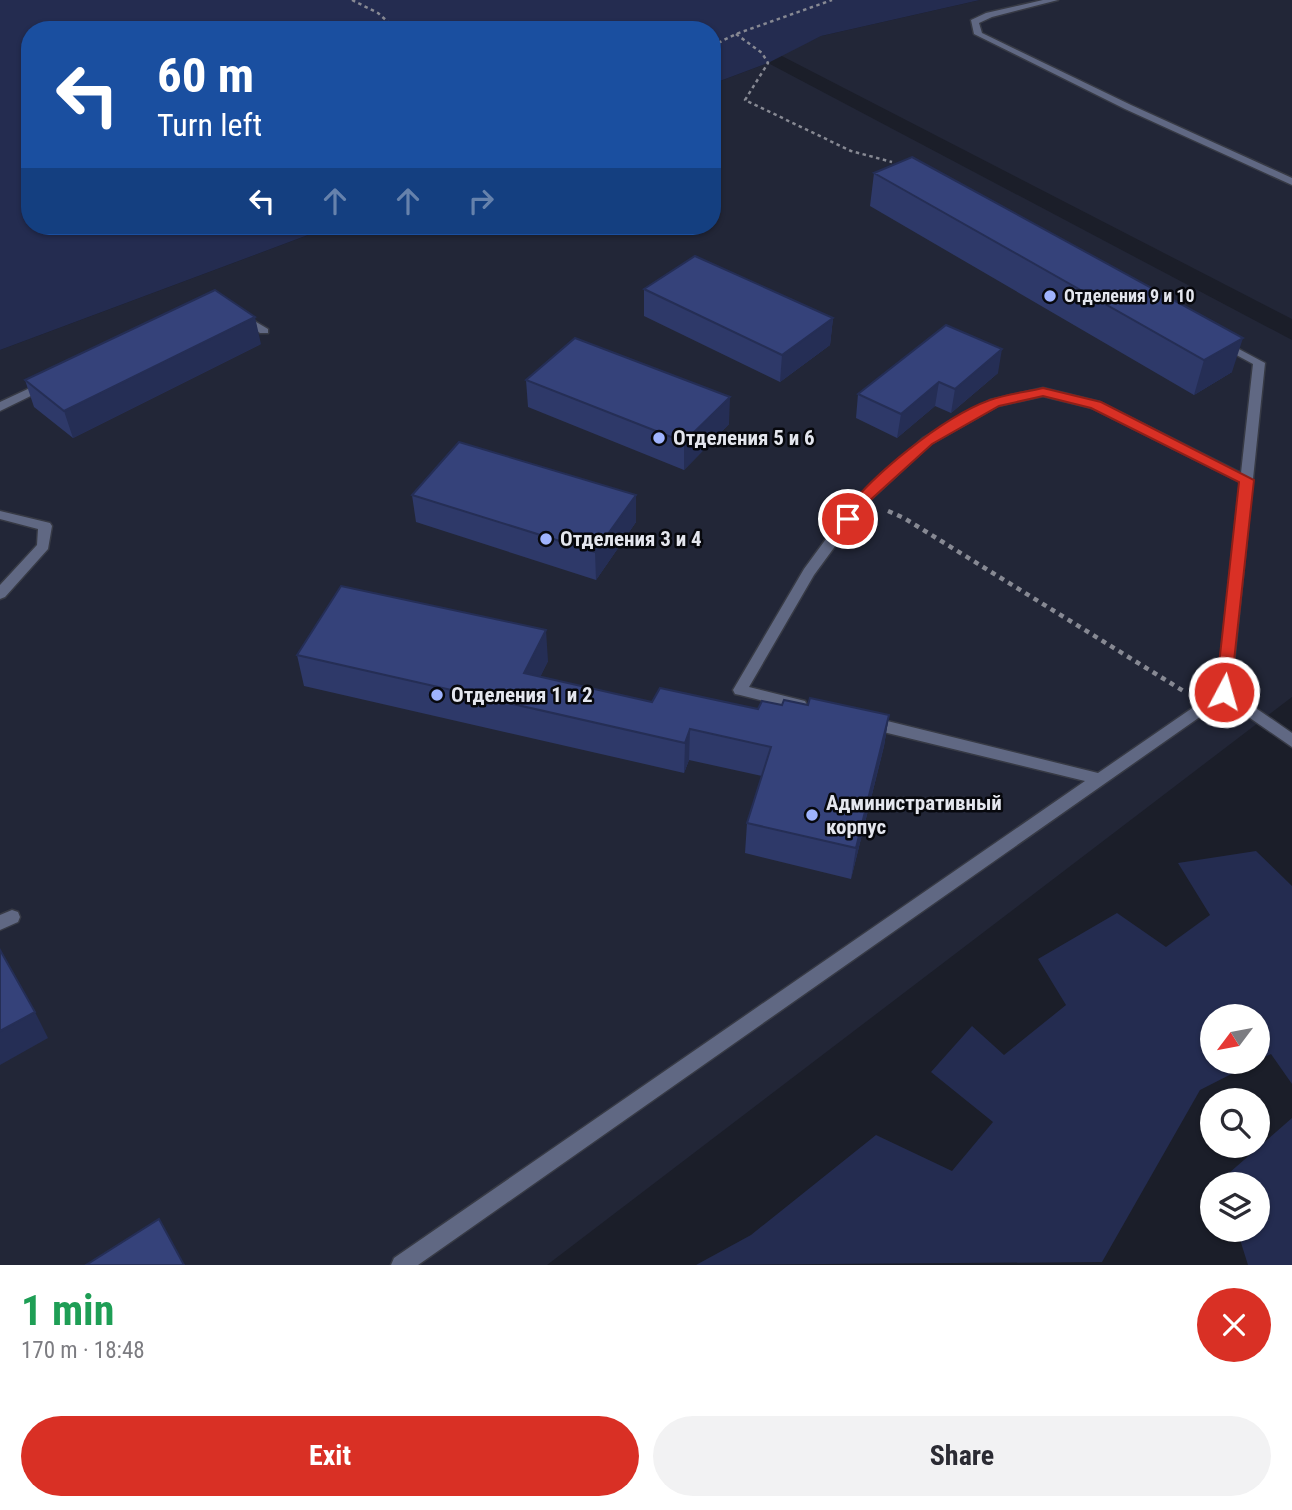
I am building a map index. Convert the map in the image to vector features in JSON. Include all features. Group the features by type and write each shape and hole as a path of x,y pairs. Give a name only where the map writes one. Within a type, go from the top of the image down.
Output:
{"lane":[{"path":"1054,0 989,15 974,22 978,34 1292,182"},
{"path":"231,309 264,331"},
{"path":"401,1265 1224,692 1259,363 1210,337"},
{"path":"0,407 61,377"},
{"path":"820,710 740,690 809,572 861,501 927,441 994,403 1043,392 1096,405 1246,480"},
{"path":"0,515 45,526 43,546 0,594"},
{"path":"1224,692 1292,741"},
{"path":"860,720 1099,779"}],"path":[{"path":"352,0 378,13 387,21"},
{"path":"721,42 832,0"},
{"path":"736,34 762,53 768,63 746,100 851,151 892,162"},
{"path":"861,501 904,518 1034,596 1206,705"}],"shaded area":[{"path":"0,0 980,0 821,36 768,63 721,81 721,21 21,21 21,235 308,235 0,350"},
{"path":"980,0 1292,0 1292,319 780,55 821,36"},
{"path":"768,63 1292,340 1292,697 547,1265 0,1265 0,350 308,235 721,235 721,81"},
{"path":"1256,851 1292,886 1292,1084 1270,1054 1270,1004 1200,1004 1200,1074 1231,1074 1200,1088 1102,1262 696,1265 751,1235 876,1135 952,1171 993,1122 931,1072 972,1026 1004,1055 1066,1005 1038,959 1117,913 1166,947 1210,915 1178,863"},
{"path":"1292,1118 1292,1265 1248,1265 1241,1242 1270,1242 1270,1172 1230,1172 1246,1158 1270,1158 1270,1137"}],"building":[{"path":"912,157 1243,338 1204,360 874,173"},
{"path":"695,256 833,318 782,355 644,289"},
{"path":"215,290 255,317 64,411 25,380"},
{"path":"946,325 1002,349 955,389 939,382 901,414 858,394"},
{"path":"575,338 730,397 684,442 526,380"},
{"path":"459,442 636,495 595,552 412,495"},
{"path":"341,586 546,630 524,673 652,702 660,688 758,709 762,701 782,705 784,700 808,705 810,698 889,715 856,848 747,823 771,747 690,729 685,743 297,655"},
{"path":"0,950 35,1012 0,1031"},
{"path":"159,1219 184,1265 86,1265"}],"place":[{"name":"Отделения 9 и 10","path":"1050,296"},
{"name":"Отделения 5 и 6","path":"659,438"},
{"name":"Отделения 3 и 4","path":"546,539"},
{"name":"Отделения 1 и 2","path":"437,695"},
{"name":"Административный корпус","path":"812,815"}],"route":[{"path":"848,519 861,501 927,441 994,403 1043,392 1096,405 1246,480 1224,692"}]}
